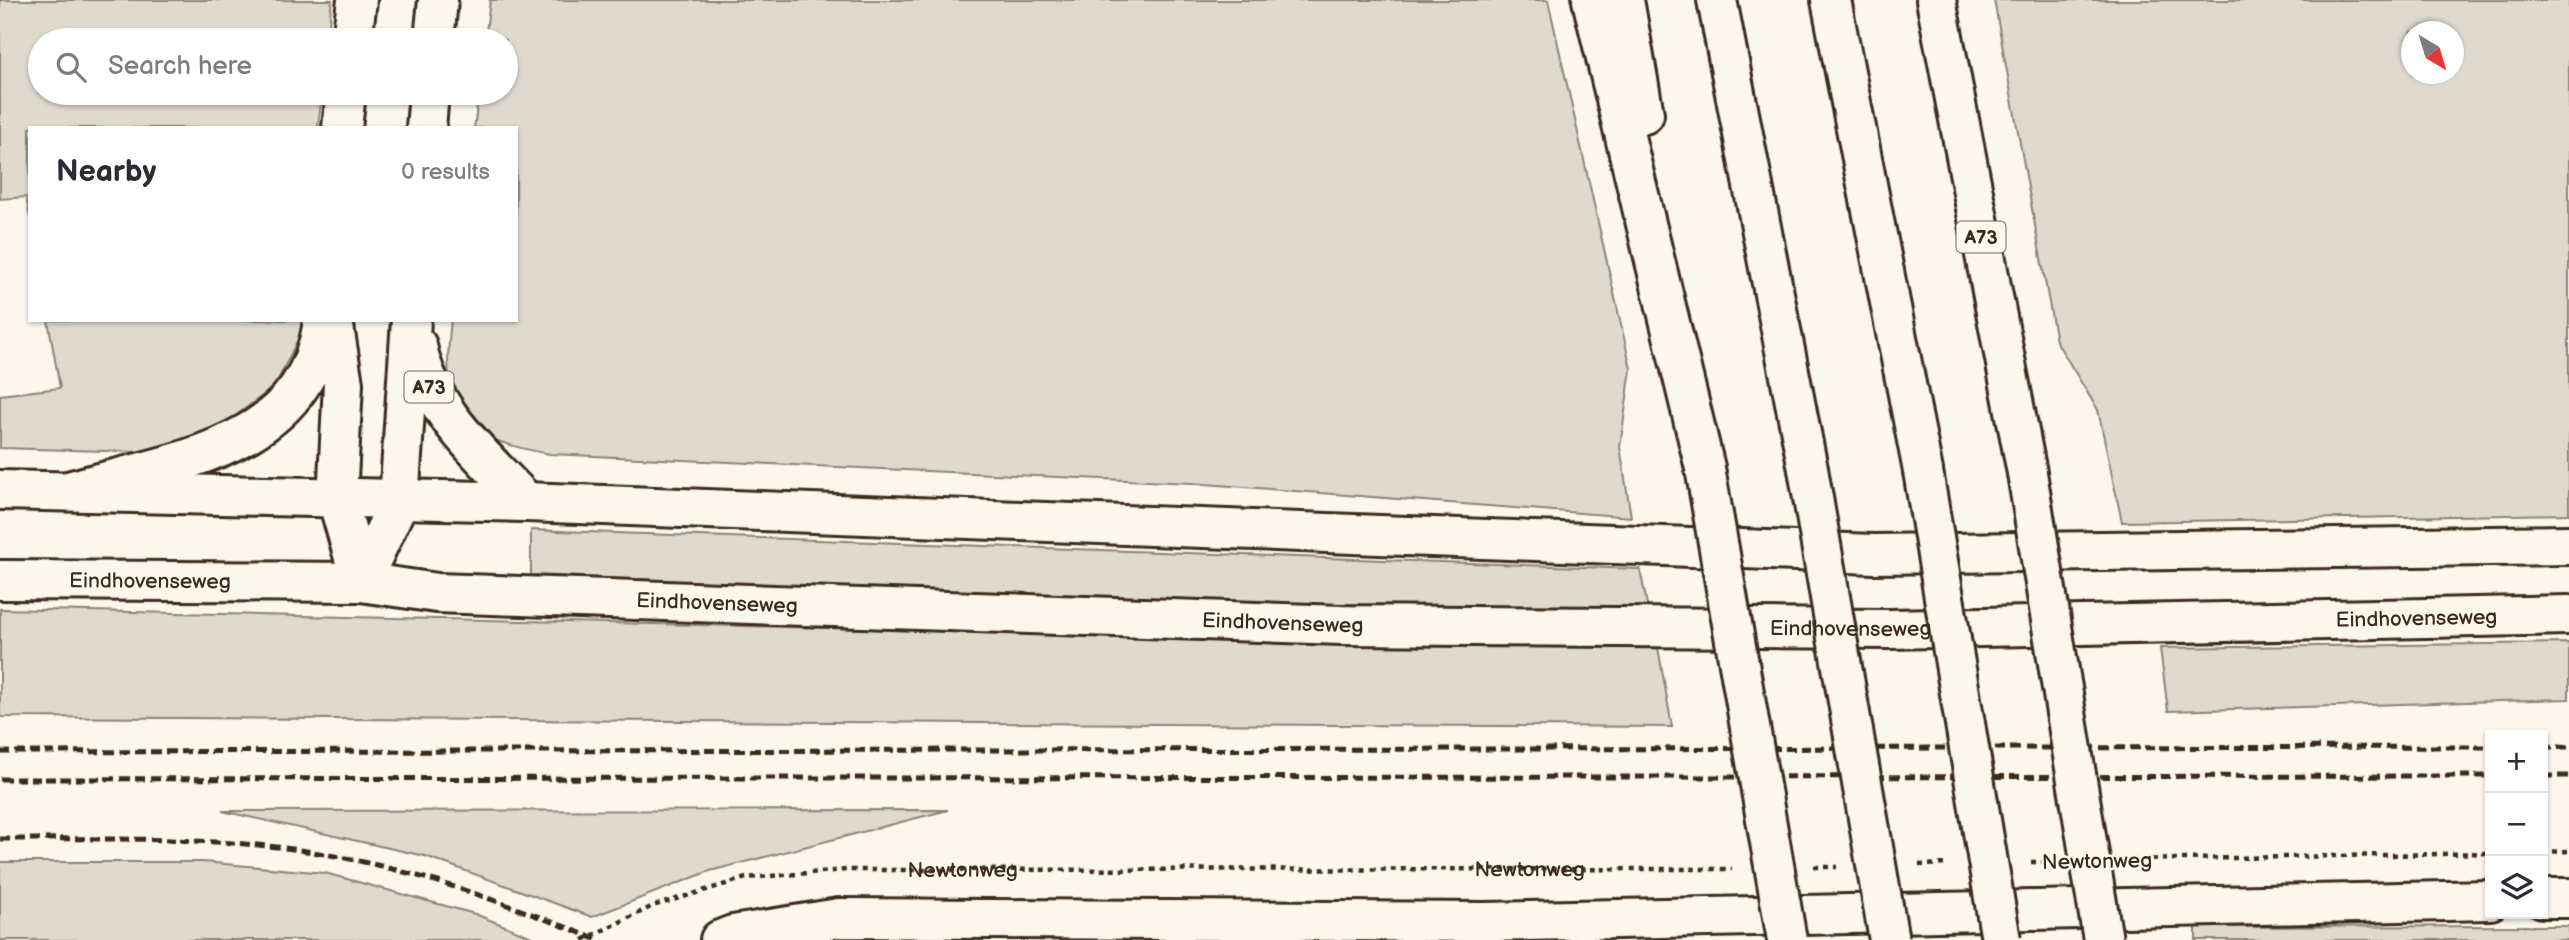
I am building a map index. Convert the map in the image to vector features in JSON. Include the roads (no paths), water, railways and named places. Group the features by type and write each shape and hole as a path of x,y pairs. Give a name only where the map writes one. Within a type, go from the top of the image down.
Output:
{"main road":[{"path":"354,28 357,0"},
{"path":"435,28 438,0"},
{"path":"1592,0 1705,468"},
{"path":"1624,0 1787,940"},
{"path":"1717,0 1808,468 1889,940"},
{"path":"1830,0 1923,471 2001,940"},
{"name":"A73","path":"1936,0 2027,473 2103,940"},
{"path":"342,126 345,105"},
{"path":"426,126 428,105"},
{"path":"72,490 201,455 257,430 298,390 313,361 323,322"},
{"path":"333,322 343,384 337,498 361,582"},
{"name":"A73","path":"361,582 399,501 412,322"},
{"name":"A73","path":"412,322 421,362 439,405 460,433 526,502"},
{"path":"0,490 526,502 1874,554 2569,545"},
{"name":"Eindhovenseweg","path":"0,580 361,582 436,593 1342,625 1889,629 2569,615"},
{"path":"2548,898 2569,898"},
{"path":"720,940 733,934 839,918 1484,922 2485,900"}],"railway":[{"path":"0,752 2485,747"},
{"path":"2548,747 2569,747"},
{"path":"0,779 2485,776"},
{"path":"2548,776 2569,776"},
{"path":"0,839 208,842 319,853 360,861 440,883 598,940"}]}
